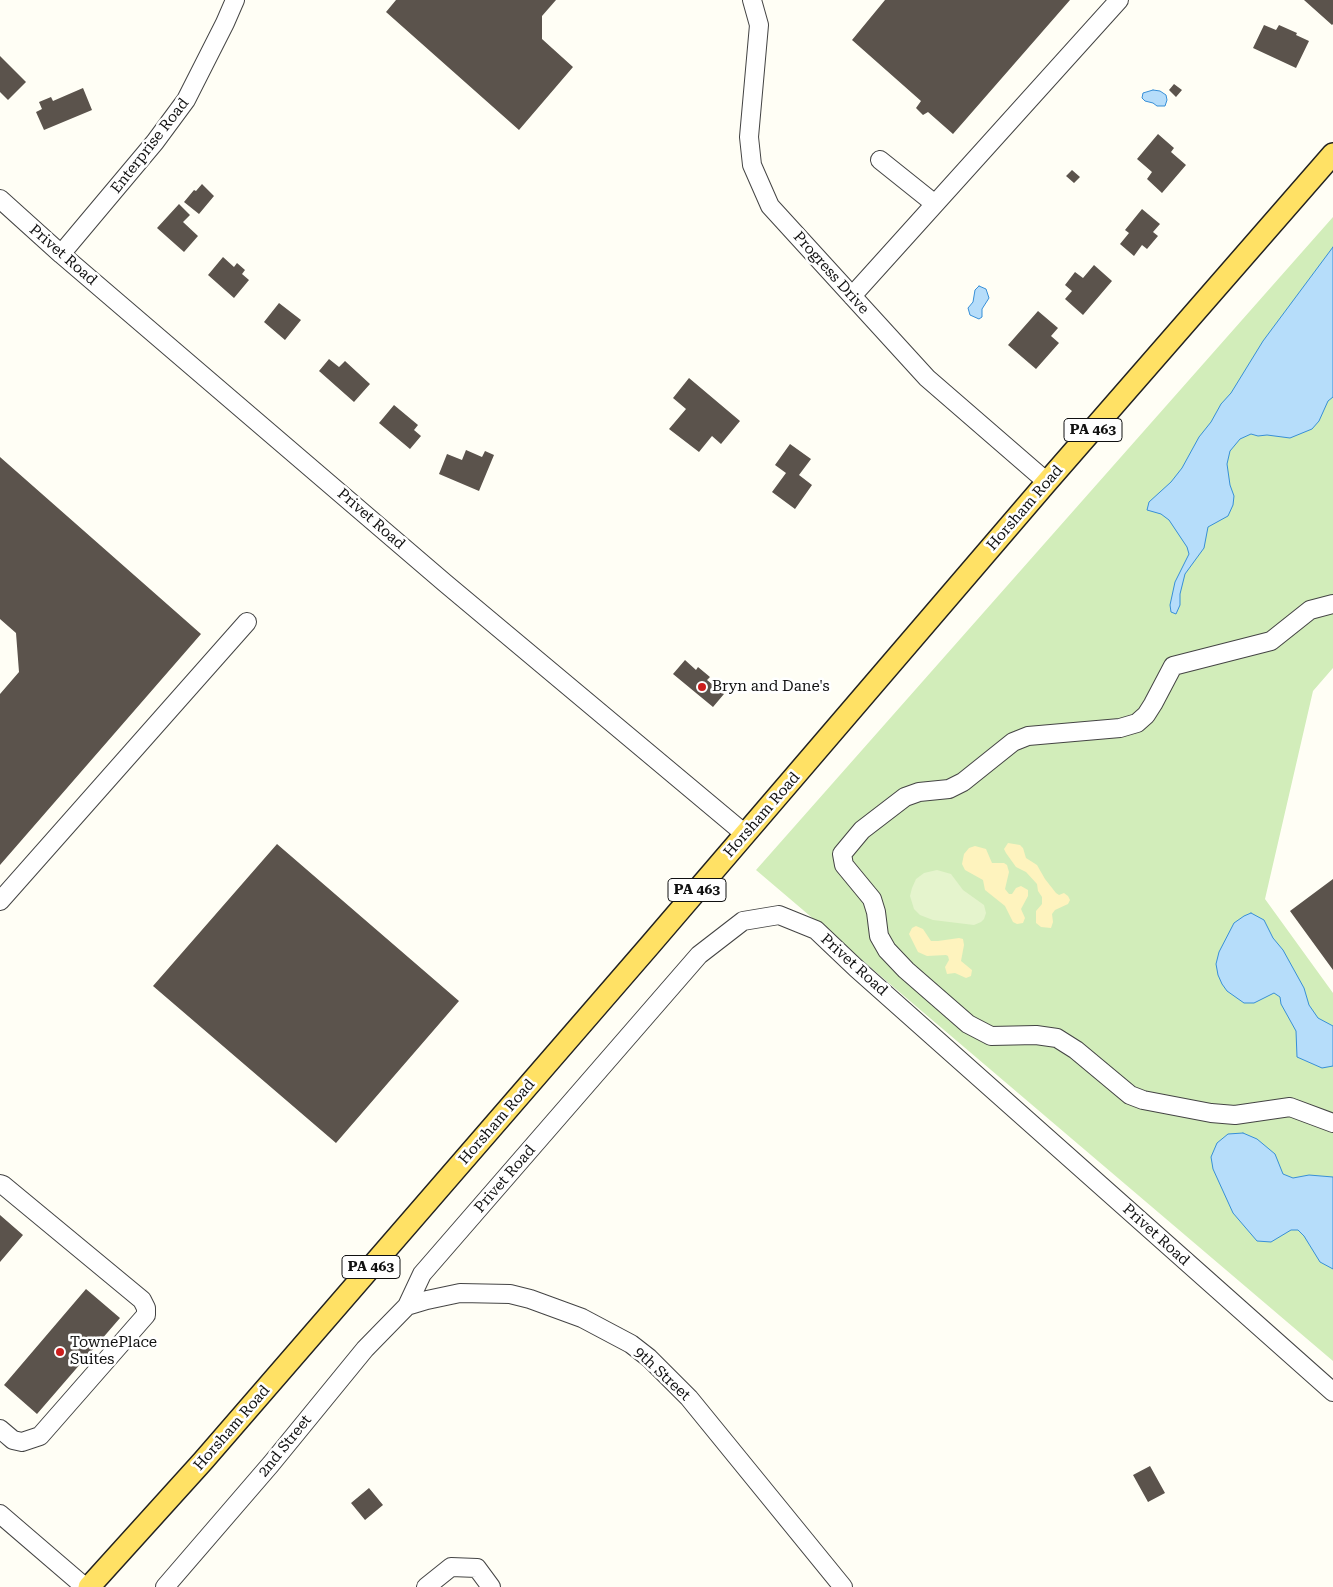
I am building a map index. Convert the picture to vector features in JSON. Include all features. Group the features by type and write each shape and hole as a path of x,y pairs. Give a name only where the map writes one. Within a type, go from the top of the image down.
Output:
{"main road":[{"name":"Horsham Road","path":"87,1587 209,1454 1047,482 1333,154"}],"street":[{"name":"Enterprise Road","path":"61,254 155,142 186,100 226,24 235,0"},
{"name":"Progress Drive","path":"752,0 759,25 748,137 752,166 770,206 927,378 1047,482"},
{"path":"852,296 1119,0"},
{"path":"880,160 935,204"},
{"name":"Privet Road","path":"0,199 61,254 445,583 745,834"},
{"path":"1333,604 1310,610 1270,641 1172,666 1153,704 1146,715 1137,723 1120,728 1028,736 1013,742 963,782 949,789 920,792 905,797 862,830 842,854 844,865 872,899 876,912 878,936 888,950 906,970 968,1024 991,1036 1036,1035 1057,1038 1076,1050 1130,1095 1143,1100 1211,1113 1236,1115 1290,1107 1333,1124"},
{"path":"0,901 247,622"},
{"name":"Privet Road","path":"407,1306 422,1274 699,955 742,921 778,914 816,930 856,968 1333,1392"},
{"path":"0,1184 142,1300 146,1308 146,1315 40,1436 22,1442 13,1440 0,1429"},
{"name":"9th Street","path":"407,1306 460,1293 510,1294 530,1299 582,1318 631,1344 649,1358 689,1398 843,1587"},
{"name":"2nd Street","path":"165,1587 271,1464 364,1349 407,1306"},
{"path":"0,1514 87,1587"},
{"path":"426,1587 451,1567 477,1568 491,1587"}],"green space":[{"path":"1333,217 1333,668 1313,691 1265,899 1333,993 1333,1361 756,870"},
{"path":"937,870 951,874 963,890 984,905 986,913 981,922 974,925 933,920 920,915 914,909 910,896 916,879 924,873"}],"sand":[{"path":"1008,843 1020,845 1026,858 1037,865 1056,893 1059,895 1064,893 1068,896 1070,900 1068,904 1055,910 1052,914 1053,922 1051,928 1041,927 1036,923 1036,911 1042,904 1042,897 1038,891 1037,884 1026,872 1016,867 1006,853 1004,849"},
{"path":"975,846 986,849 992,863 1004,863 1007,865 1009,872 1005,889 1009,894 1012,894 1016,888 1021,886 1028,890 1028,896 1021,909 1025,918 1023,923 1017,924 1013,922 1005,906 985,890 983,880 965,870 962,864 964,854 969,848"},
{"path":"916,926 923,929 931,941 963,939 964,945 961,961 972,970 971,976 966,978 955,973 947,974 945,967 949,960 946,955 927,956 918,952 909,934 912,928"}],"water":[{"path":"1153,90 1160,91 1166,95 1165,106 1157,106 1142,98 1143,93"},
{"path":"1333,247 1333,397 1328,401 1319,421 1312,429 1290,438 1251,434 1240,439 1230,451 1227,464 1230,485 1234,496 1233,505 1228,516 1208,527 1204,548 1185,574 1180,594 1180,605 1176,614 1171,612 1170,605 1175,582 1189,554 1187,547 1169,520 1161,514 1147,510 1149,502 1171,482 1182,468 1199,437 1211,422 1221,404 1231,393 1263,341"},
{"path":"979,286 986,289 989,298 982,309 982,317 979,319 970,315 968,308 973,302 975,290"},
{"path":"1251,913 1264,920 1304,988 1309,1005 1318,1018 1333,1026 1333,1066 1322,1068 1297,1057 1296,1031 1281,1004 1280,997 1274,993 1254,1003 1244,1003 1227,991 1222,984 1216,964 1219,952 1234,923"},
{"path":"1243,1133 1257,1139 1275,1154 1283,1174 1293,1178 1309,1175 1333,1177 1333,1269 1320,1262 1304,1236 1298,1230 1291,1230 1271,1242 1257,1241 1233,1213 1213,1169 1211,1157 1217,1143 1228,1134"}],"building":[{"path":"396,0 556,0 542,16 542,39 573,67 519,130 386,12"},
{"path":"885,0 1070,0 953,134 928,112 923,115 916,108 921,101 852,40"},
{"path":"1304,0 1333,0 1333,24 1332,25"},
{"path":"1264,25 1276,30 1279,25 1309,41 1296,68 1253,48"},
{"path":"0,56 26,82 8,100 0,92"},
{"path":"1174,84 1182,90 1176,97 1169,90"},
{"path":"83,88 92,110 44,130 36,112 42,109 39,102 51,97 53,101"},
{"path":"1158,134 1174,148 1171,152 1186,165 1162,193 1147,179 1152,172 1137,159"},
{"path":"1072,170 1080,177 1074,183 1066,176"},
{"path":"202,184 214,196 199,214 184,202"},
{"path":"179,204 190,215 183,222 198,236 184,252 157,228"},
{"path":"1142,209 1160,224 1153,232 1158,236 1147,249 1142,245 1134,256 1120,244 1129,233 1125,230"},
{"path":"223,257 234,267 237,263 245,270 242,274 249,280 234,298 208,275"},
{"path":"1094,265 1112,281 1083,315 1065,299 1072,291 1065,285 1075,272 1083,278"},
{"path":"279,303 301,320 285,340 264,322"},
{"path":"1038,311 1058,328 1051,336 1059,343 1036,369 1008,345"},
{"path":"329,359 339,367 345,361 370,384 354,402 319,371"},
{"path":"689,378 740,421 721,444 712,436 699,452 669,429 686,409 673,398"},
{"path":"394,405 418,425 414,430 421,436 410,449 379,423"},
{"path":"790,444 811,459 799,475 812,485 795,509 772,492 786,473 775,465"},
{"path":"466,450 482,457 485,451 494,455 479,491 439,474 447,454 462,460"},
{"path":"0,457 201,634 0,865 0,694 19,672 16,633 0,619"},
{"name":"Bryn and Dane's","path":"685,660 696,670 698,667 710,677 707,680 724,694 713,707 673,674"},
{"path":"277,844 459,1001 336,1143 153,986"},
{"path":"1333,879 1333,970 1290,911"},
{"path":"0,1215 23,1235 0,1262"},
{"path":"86,1289 120,1318 37,1414 4,1385"},
{"path":"1150,1466 1165,1493 1148,1502 1133,1475"},
{"path":"369,1488 383,1505 365,1520 351,1503"}],"place":[{"name":"Bryn and Dane's","path":"702,687"},
{"name":"TownePlace Suites","path":"60,1352"}]}
